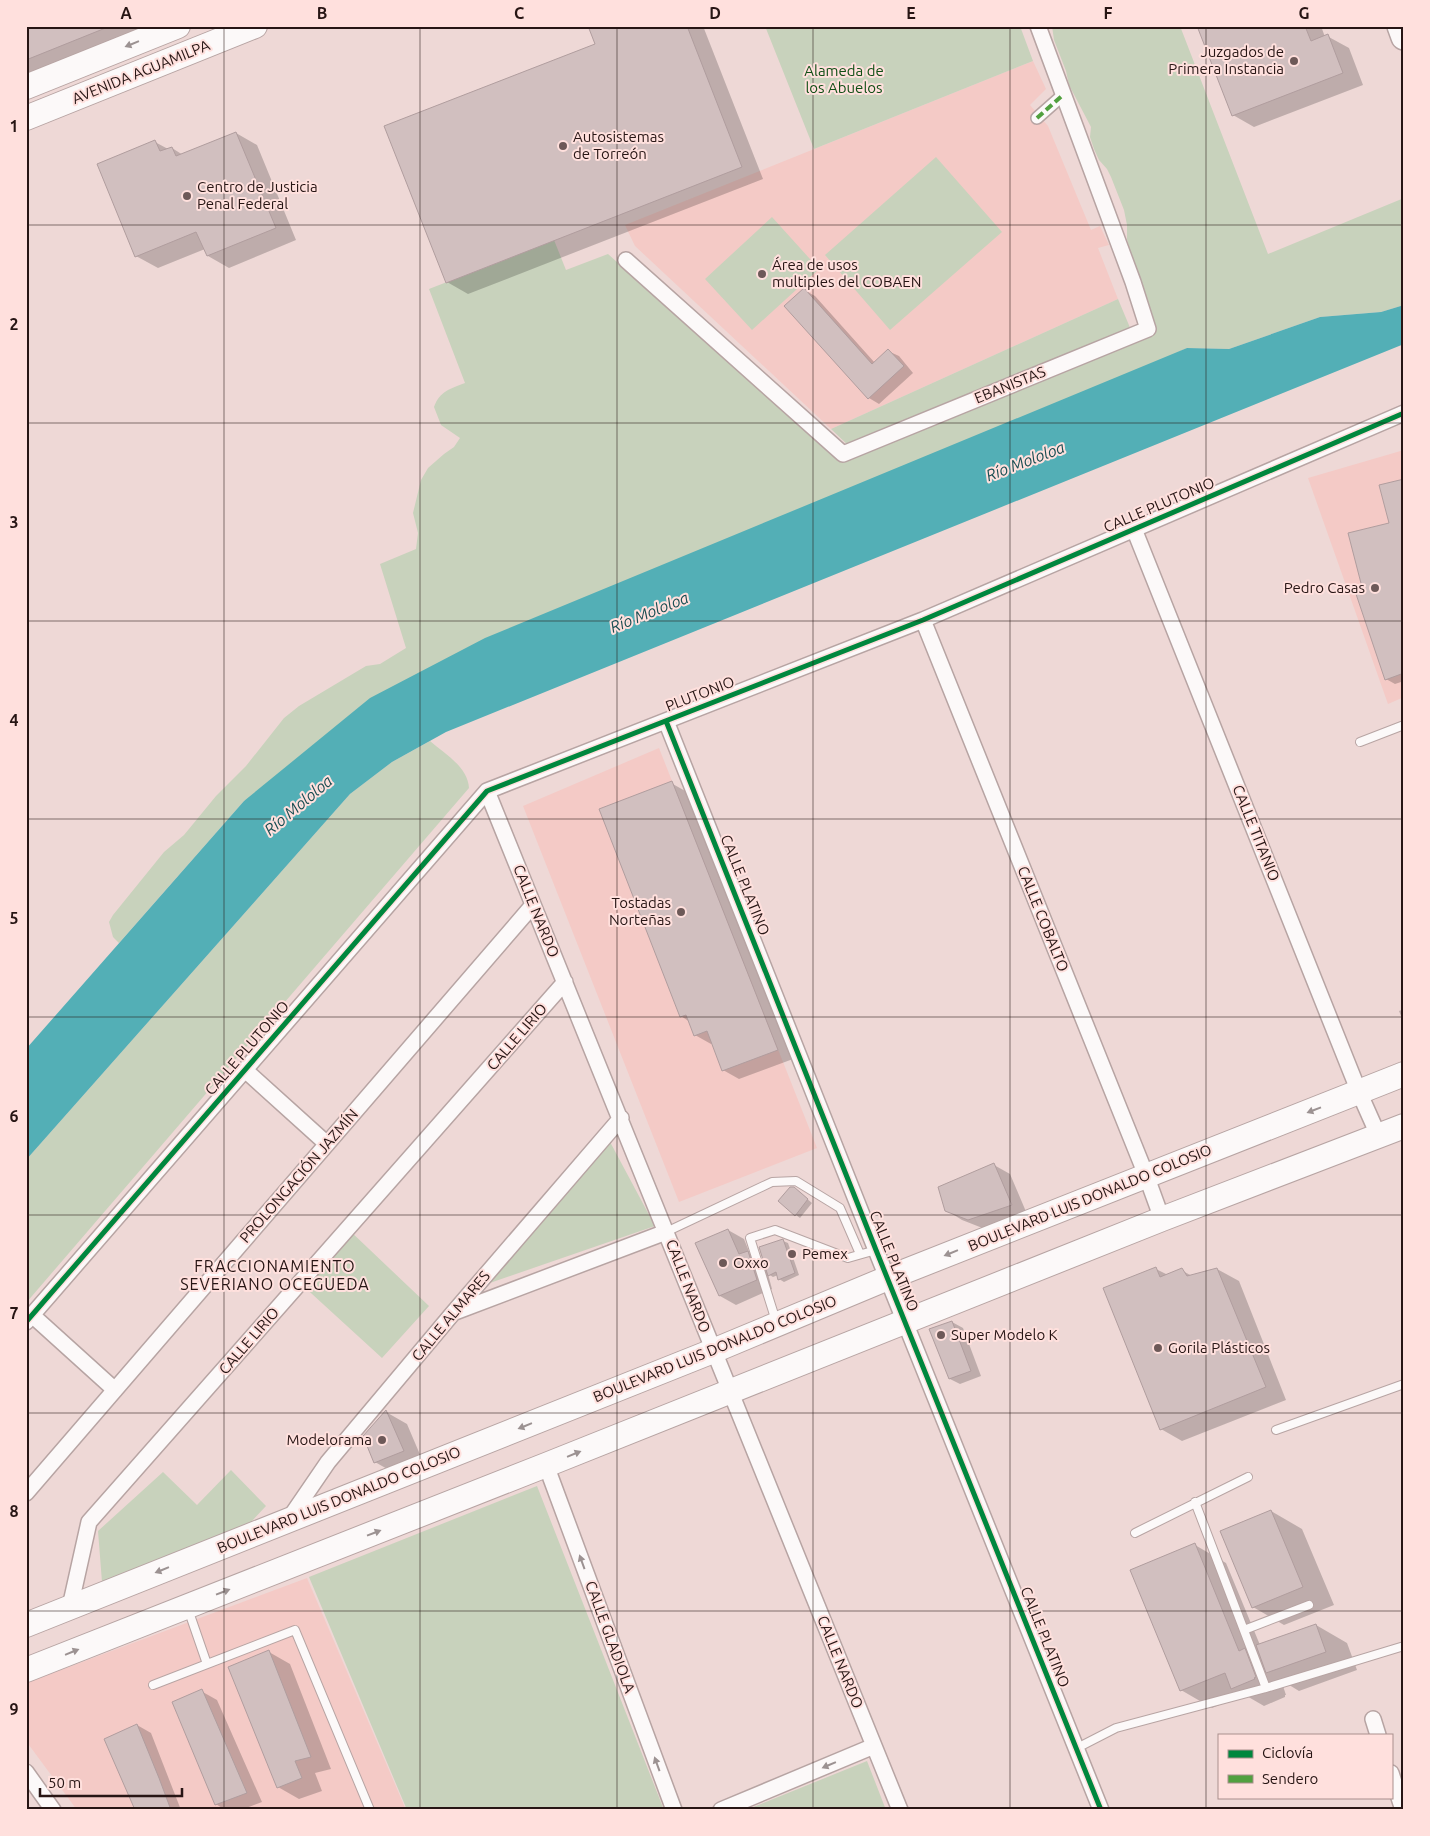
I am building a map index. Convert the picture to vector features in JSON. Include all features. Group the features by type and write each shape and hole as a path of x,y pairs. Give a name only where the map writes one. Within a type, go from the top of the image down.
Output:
{"highway":[{"path":"1400,26 1404,37"}],"main road":[{"name":"AVENIDA AGUAMILPA","path":"26,86 178,26"},
{"name":"AVENIDA AGUAMILPA","path":"26,118 256,26"},
{"name":"BOULEVARD LUIS DONALDO COLOSIO","path":"26,1625 713,1351 888,1278 1404,1074"},
{"path":"26,1670 1162,1219 1404,1126"}],"street":[{"name":"EBANISTAS","path":"626,260 843,454 1148,329 1133,282 1038,26"},
{"path":"1036,118 1064,95"},
{"name":"CALLE PLUTONIO","path":"924,620 1404,413"},
{"name":"CALLE TITANIO","path":"1134,529 1359,1092 1379,1137"},
{"name":"PLUTONIO","path":"486,791 924,620"},
{"name":"CALLE COBALTO","path":"924,620 1162,1219"},
{"name":"CALLE PLATINO","path":"666,721 1101,1810"},
{"name":"CALLE PLUTONIO","path":"29,1319 486,791"},
{"name":"CALLE NARDO","path":"486,791 621,1118 729,1392 900,1810"},
{"name":"PROLONGACIÓN JAZMÍN","path":"26,1493 533,905"},
{"name":"CALLE LIRIO","path":"70,1607 89,1522 565,982"},
{"path":"245,1070 327,1144"},
{"name":"CALLE ALMARES","path":"288,1520 328,1462 621,1118"},
{"path":"453,1313 666,1232"},
{"path":"29,1319 115,1390"},
{"name":"CALLE GLADIOLA","path":"546,1465 674,1810"},
{"path":"1373,1719 1378,1734"},
{"path":"721,1810 874,1746"},
{"path":"26,1772 53,1810"},
{"path":"1392,1776 1403,1810"}],"lane":[{"path":"1360,742 1404,725"},
{"path":"666,1232 772,1182 796,1181 840,1208 860,1254"},
{"path":"777,1324 750,1238 775,1230 848,1258 876,1250"},
{"path":"1276,1430 1404,1384"},
{"path":"1135,1533 1248,1477"},
{"path":"1195,1502 1266,1688"},
{"path":"1244,1630 1310,1605"},
{"path":"187,1606 207,1664"},
{"path":"153,1685 295,1630 370,1810"},
{"path":"1077,1748 1116,1728 1266,1688 1404,1646"}],"shaded area":[{"path":"1033,61 1046,89 1030,105 1048,126 1091,230 1100,226 1109,245 1098,248 1118,299 831,429 635,246 625,225"},
{"name":"Pedro Casas","path":"1404,450 1404,697 1388,704 1308,478"},
{"path":"659,748 817,1148 679,1202 523,806"},
{"path":"307,1578 406,1810 77,1810 26,1741 26,1683"}],"green space":[{"name":"Alameda de los Abuelos","path":"765,26 1020,26 1033,61 814,149"},
{"path":"1052,26 1180,26 1268,254 1404,198 1404,305 1381,312 1320,317 1229,349 1187,348 244,801 119,943 113,937 109,922 113,915 164,852 184,835 216,796 246,766 284,718 299,706 366,666 380,664 406,648 380,564 416,549 418,533 413,513 421,480 428,468 454,447 460,438 441,425 434,407 442,394 465,383 429,289 554,240 566,270 608,254 833,454 836,459 1148,329 1127,239 1124,210 1111,177 1094,149 1090,137 1091,127 1069,85 1066,71 1054,40"},
{"path":"936,157 1002,232 890,330 825,255"},
{"name":"Área de usos multiples del COBAEN","path":"772,217 819,269 752,330 705,279"},
{"path":"1118,299 1131,330 851,448 831,429"},
{"path":"430,741 460,767 468,780 469,788 26,1303 26,1160 350,794 392,762"},
{"path":"609,1140 655,1226 484,1285"},
{"path":"348,1229 429,1306 382,1358 300,1283"},
{"path":"231,1470 266,1506 251,1522 102,1582 98,1531 163,1472 197,1505"},
{"path":"537,1486 664,1810 407,1810 309,1577"},
{"path":"867,1761 886,1810 746,1810"}],"water":[{"name":"Río Mololoa","path":"1404,305 1404,344 446,732 392,762 350,794 26,1160 26,1049 244,801 370,698 485,638 1187,348 1229,349 1320,317 1381,312"}],"building":[{"path":"26,26 108,26 108,27 26,60"},
{"name":"Autosistemas de Torreón","path":"588,26 687,26 742,167 446,283 384,126 595,44"},
{"path":"1197,26 1305,26 1311,41 1328,34 1343,73 1232,116"},
{"path":"236,132 276,228 207,256 196,232 135,257 97,164 155,140 160,151 172,147 176,156"},
{"path":"804,288 872,364 888,349 904,366 868,399 784,306"},
{"path":"1404,479 1404,673 1385,680 1356,594 1363,591 1348,533 1389,523 1379,485"},
{"name":"Tostadas Norteñas","path":"672,781 778,1050 722,1071 707,1031 694,1036 686,1015 680,1017 599,809"},
{"path":"994,1163 1012,1205 968,1220 945,1211 938,1187"},
{"path":"790,1187 794,1187 808,1199 795,1216 778,1201"},
{"name":"Oxxo","path":"728,1229 739,1254 748,1251 757,1280 719,1296 695,1243"},
{"path":"783,1239 795,1273 778,1280 776,1272 768,1276 759,1247"},
{"path":"1156,1267 1160,1277 1182,1268 1187,1276 1217,1268 1266,1387 1160,1430 1103,1288"},
{"path":"952,1321 971,1371 949,1379 929,1329"},
{"path":"386,1410 404,1451 374,1463 363,1436"},
{"path":"1271,1510 1303,1587 1252,1608 1220,1531"},
{"path":"1195,1543 1239,1651 1245,1648 1256,1677 1231,1689 1225,1673 1180,1691 1130,1570"},
{"path":"1316,1624 1326,1652 1266,1673 1256,1645"},
{"path":"269,1650 311,1757 295,1761 302,1778 277,1788 228,1667"},
{"path":"202,1689 247,1793 215,1805 172,1702"},
{"path":"137,1724 171,1810 135,1810 104,1739"}],"marked path":[{"path":"1037,118 1063,95"}],"cycle path":[{"path":"26,1322 487,791 923,620 1404,413"},
{"path":"666,721 1101,1810"}],"place":[{"name":"Juzgados de Primera Instancia","path":"1294,61"},
{"name":"Autosistemas de Torreón","path":"563,146"},
{"name":"Centro de Justicia Penal Federal","path":"187,196"},
{"name":"Área de usos multiples del COBAEN","path":"762,274"},
{"name":"Pedro Casas","path":"1375,588"},
{"name":"Tostadas Norteñas","path":"681,912"},
{"name":"Pemex","path":"792,1254"},
{"name":"Oxxo","path":"723,1263"},
{"name":"Super Modelo K","path":"941,1335"},
{"name":"Gorila Plásticos","path":"1158,1348"},
{"name":"Modelorama","path":"382,1440"}],"district":[{"name":"FRACCIONAMIENTO SEVERIANO OCEGUEDA","path":"275,1275"}]}
